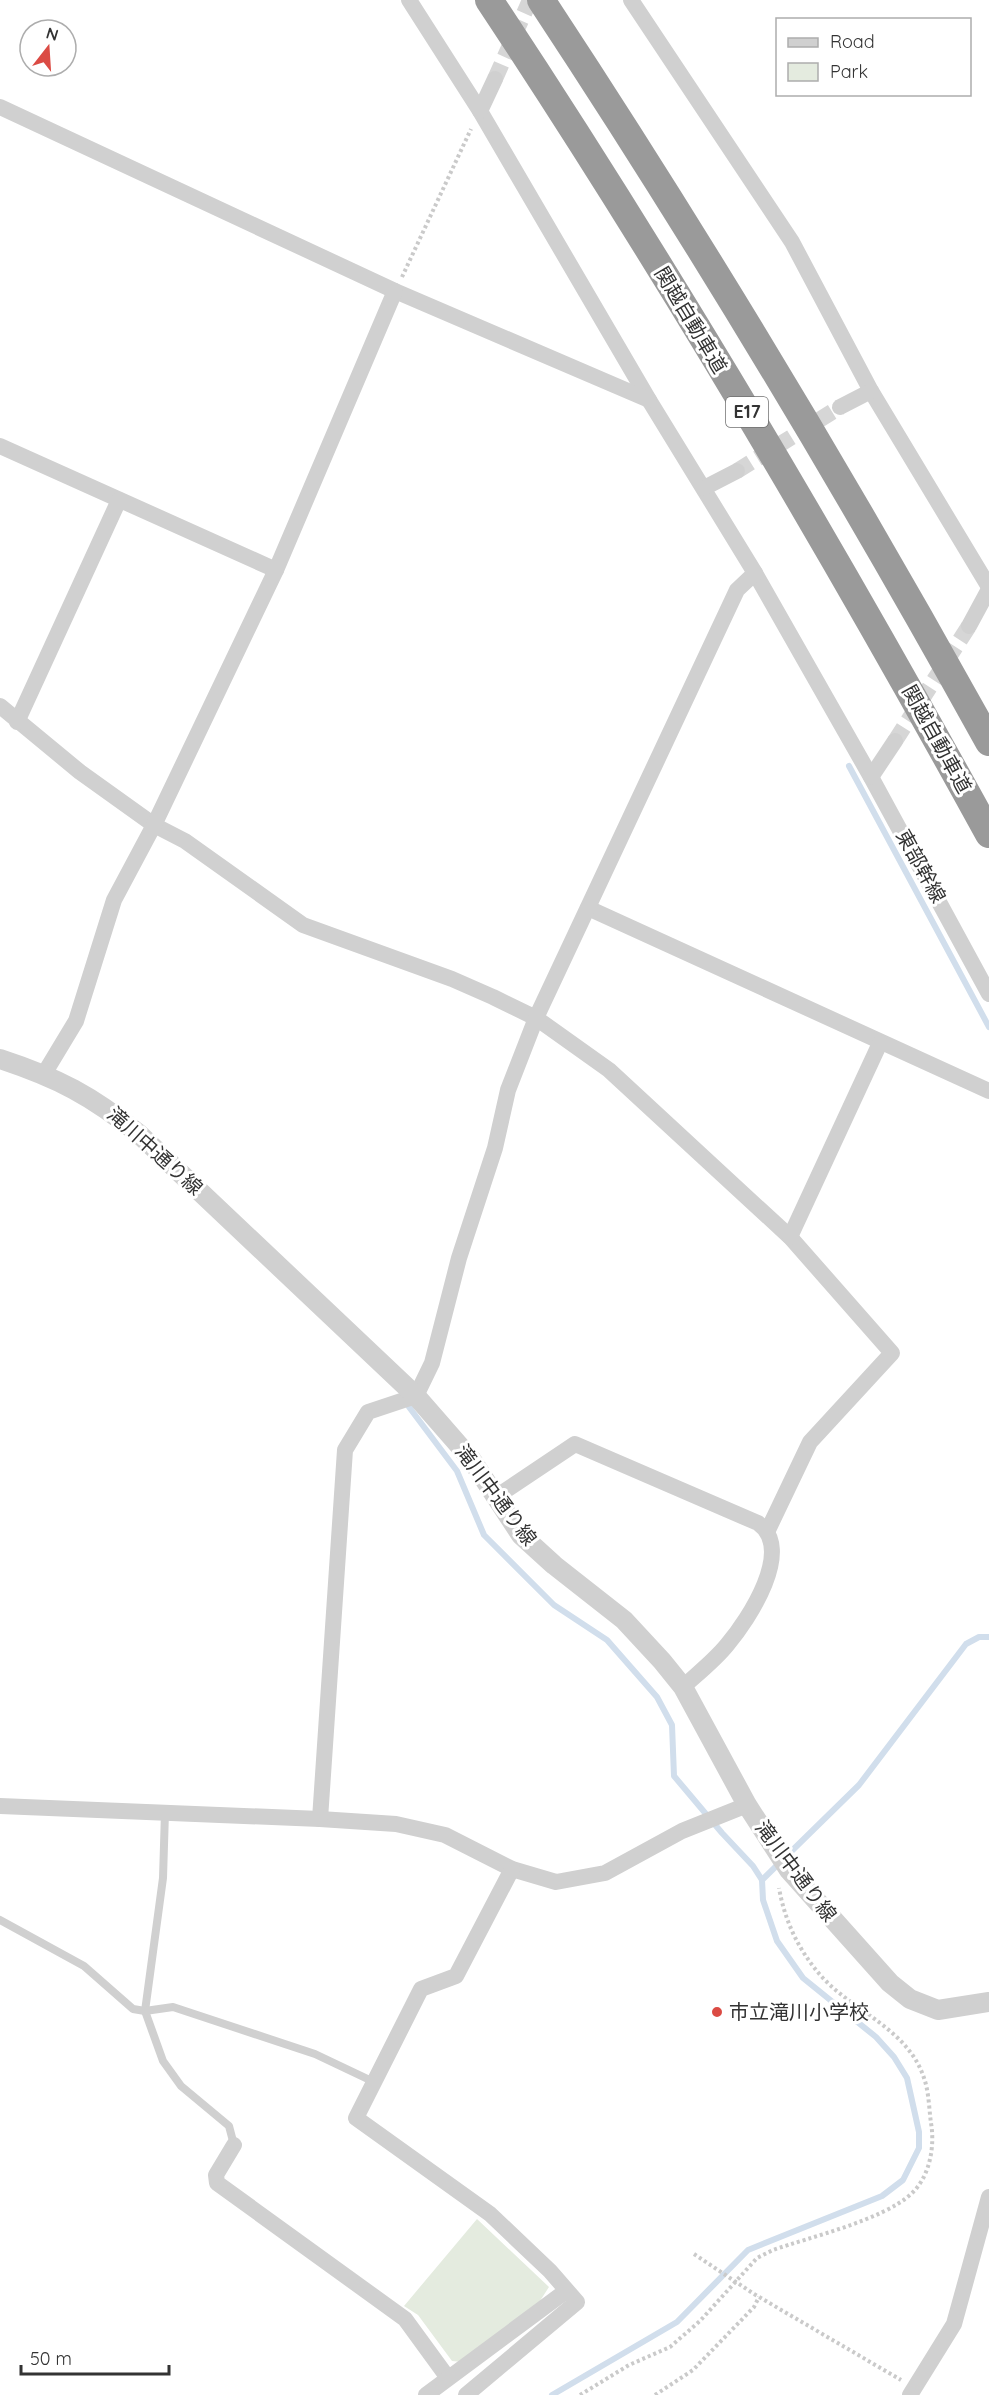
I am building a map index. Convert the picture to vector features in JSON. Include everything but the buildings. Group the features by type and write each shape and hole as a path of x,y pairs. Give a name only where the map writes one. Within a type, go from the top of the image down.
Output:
{"highway":[{"name":"関越自動車道","path":"489,0 589,150 780,465 989,834"},
{"name":"E17","path":"541,0 626,128 813,433 989,742"}],"street":[{"name":"東部幹線","path":"409,0 480,111 649,400 755,573 871,777 989,994"},
{"path":"632,0 792,242 871,391 989,588 969,626"},
{"path":"480,111 495,79"},
{"path":"0,107 395,291 649,400"},
{"path":"44,1074 76,1021 114,900 154,825 276,570 395,291"},
{"path":"840,407 871,391"},
{"path":"0,446 276,570"},
{"path":"704,488 737,471"},
{"path":"17,723 119,500"},
{"path":"320,1819 345,1450 368,1412 416,1396 432,1363 459,1258 495,1148 508,1090 536,1018 737,590 755,573"},
{"path":"0,706 17,723 80,772 154,825 184,841 303,925 452,979 536,1018 609,1070 790,1237 892,1353 810,1442 768,1530"},
{"path":"871,777 895,741"},
{"path":"588,908 989,1091"},
{"path":"790,1237 880,1043"},
{"name":"滝川中通り線","path":"0,1059 44,1074 100,1103 140,1134 416,1396 471,1459 521,1535 554,1565 624,1620 683,1687 747,1805 789,1869 890,1983 910,1999 938,2010 989,2002"},
{"path":"496,1497 575,1444 758,1523 768,1530 772,1539 770,1568 757,1605 727,1646 683,1687"},
{"path":"0,1806 396,1824 445,1835 512,1869 556,1882 605,1873 682,1831 747,1805"},
{"path":"466,2395 577,2302 550,2271 490,2214 356,2118 421,1989 456,1976 512,1869"},
{"path":"234,2145 216,2175 218,2183 405,2319 448,2378"},
{"path":"912,2392 954,2324 989,2197"},
{"path":"426,2395 567,2291"}],"lane":[{"path":"165,1812 163,1878 145,2011 163,2061 181,2086 229,2126 234,2145"},
{"path":"0,1920 84,1966 133,2009 145,2011 173,2007 315,2054 374,2082"}],"path":[{"path":"395,291 480,111"},
{"path":"580,2395 629,2365 670,2347 700,2321 758,2258 773,2250 884,2212 912,2194 927,2172 934,2140 924,2078 912,2056 890,2030 823,1978 804,1953 784,1916 779,1886 789,1869"},
{"path":"694,2254 912,2392"},
{"path":"655,2395 693,2370 754,2307 759,2297"}],"green space":[{"path":"477,2219 549,2287 536,2307 462,2362 452,2361 418,2315 404,2306"}],"waterway":[{"path":"849,766 989,1027"},
{"path":"409,1407 457,1471 484,1535 554,1605 607,1640 657,1697 672,1725 674,1776 753,1866 762,1880 763,1900 777,1941 803,1978 876,2037 894,2057 907,2078 919,2132 919,2148 903,2180 882,2196 748,2250 677,2322 552,2395"},
{"path":"762,1880 859,1785 966,1644 979,1637 989,1637"}],"tunnel":[{"path":"495,79 530,0"},
{"path":"737,471 840,407"},
{"path":"895,741 969,626"}],"place":[{"name":"市立滝川小学校","path":"717,2012"}]}
